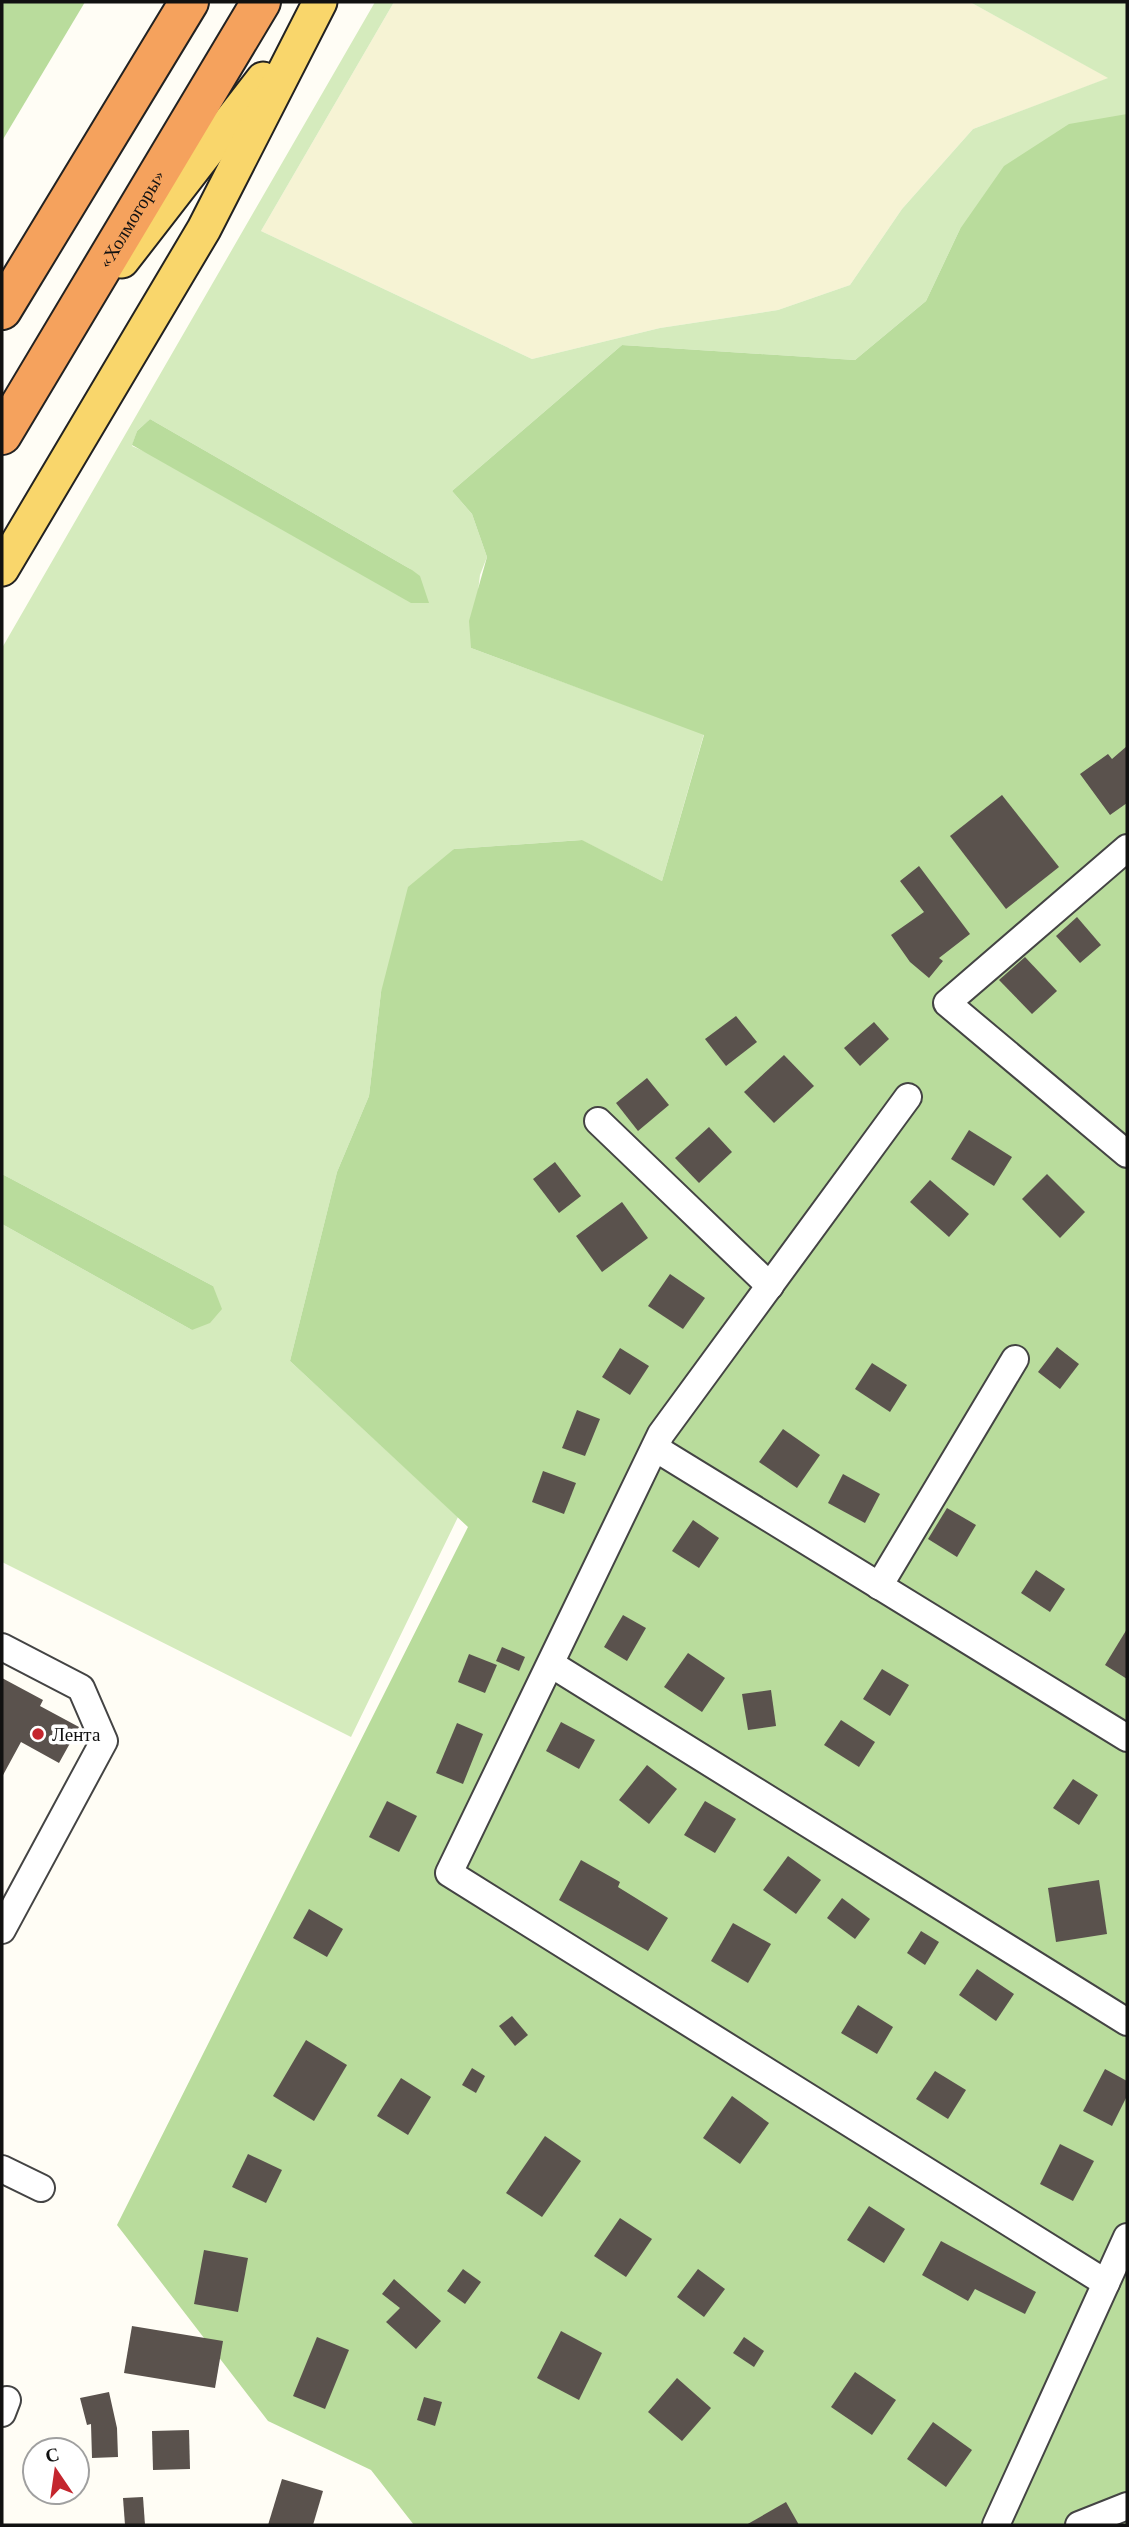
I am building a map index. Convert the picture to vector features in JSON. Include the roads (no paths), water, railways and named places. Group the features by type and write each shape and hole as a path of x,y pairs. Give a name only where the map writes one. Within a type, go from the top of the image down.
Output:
{"highway":[{"path":"2,310 189,2"},
{"name":"«Холмогоры»","path":"2,435 261,2"}],"main road":[{"path":"48,356 315,10"},
{"path":"2,569 204,229 315,10"}],"street":[{"path":"1127,848 947,1003 1127,1154"},
{"path":"908,1097 661,1434 449,1873 1106,2283"},
{"path":"598,1121 770,1286"},
{"path":"879,1586 1015,1359"},
{"path":"655,1448 1127,1738"},
{"path":"2,1647 81,1688 104,1741 2,1930"},
{"path":"551,1664 1127,2022"},
{"path":"2,2169 41,2188"},
{"path":"996,2525 1127,2237"},
{"path":"1079,2525 1127,2506"}],"place":[{"name":"Лента","path":"38,1734"}]}
